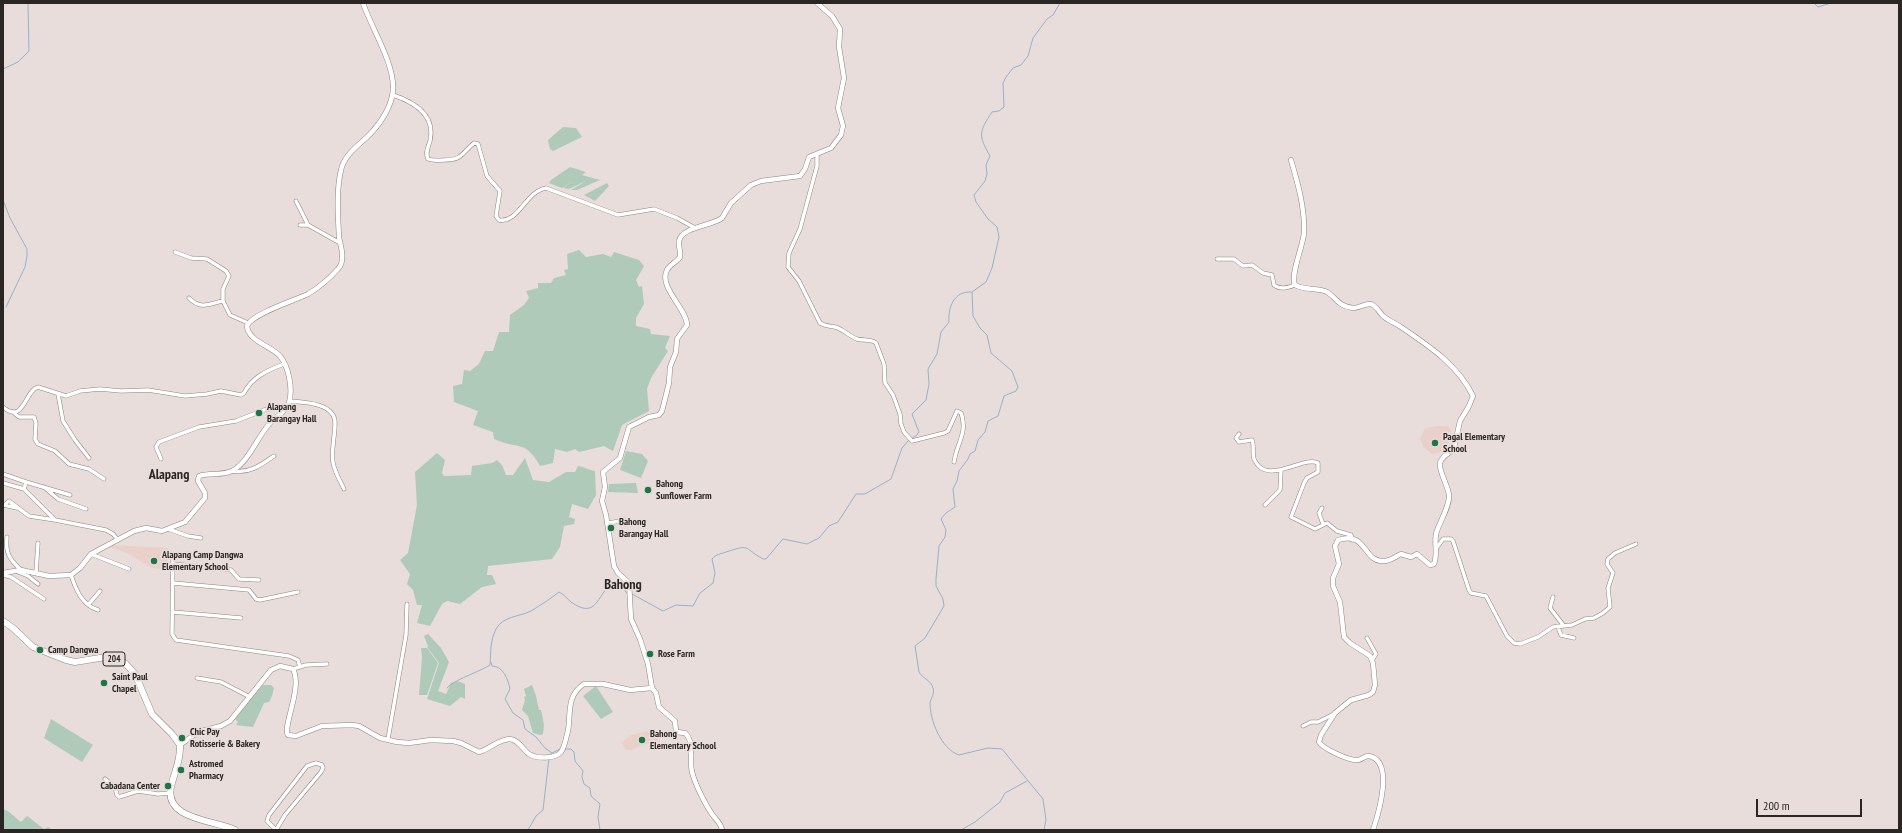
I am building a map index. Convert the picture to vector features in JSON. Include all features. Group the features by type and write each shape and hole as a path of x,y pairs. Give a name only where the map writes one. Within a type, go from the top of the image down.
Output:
{"highway":[{"name":"204","path":"3,622 13,628 33,647 66,660 75,662 106,657 125,663 135,674 152,714 172,734 180,745"},
{"path":"180,745 178,761 170,793 172,802 181,812 235,830"}],"street":[{"path":"248,324 283,304 306,295 338,270 342,259 340,243 339,191 342,167 352,151 373,131 380,122 393,95 394,86 390,70 362,3"},
{"path":"722,830 721,826 709,809 694,779 691,768 690,738 685,733 676,732 675,721 659,707 656,693 652,688 648,664 640,639 630,619 629,583 618,573 614,566 602,501 605,487 604,470 620,458 629,427 649,417 659,414 663,406 669,382 670,367 676,352 677,339 686,327 687,323 669,288 665,274 680,257 678,243 680,237 688,231 722,218 731,203 751,185 761,181 800,176 804,172 808,158 832,148 842,131 842,122 838,108 844,78 839,47 840,29 832,16 817,3"},
{"path":"393,95 410,102 428,118 432,133 426,155 428,159 433,161 455,160 462,156 474,144 478,144 487,176 500,191 496,216 499,220 513,218 534,193 546,188 618,215 654,209 677,218 695,228"},
{"path":"817,155 817,166 800,229 789,253 788,266 799,281 820,323 824,326 840,329 850,336 860,340 869,340 876,343 884,364 885,383 893,395 900,414 901,424 912,441 944,434 948,431 957,410 961,413 964,422 963,436 956,450 954,462"},
{"path":"1291,160 1304,215 1304,235 1294,276 1295,285"},
{"path":"296,202 308,225"},
{"path":"300,225 308,225 340,243"},
{"path":"175,252 191,258 205,258 226,271 229,276 223,287 223,300 230,315 248,324"},
{"path":"1217,259 1234,260 1243,266 1252,265 1262,272 1272,275 1274,285 1278,288 1295,285 1307,289 1326,292 1338,303 1352,307 1373,305 1383,316 1434,351 1453,368 1469,388 1473,396 1460,421 1455,446 1451,452 1443,457 1439,464 1446,482 1449,498 1436,534 1435,561 1431,565 1417,554 1411,557 1401,554 1389,560 1379,561 1372,559 1364,546 1352,540 1338,540 1335,546 1339,564 1333,578 1333,586 1340,602 1344,637 1350,643 1367,653 1372,660 1375,685 1373,692 1364,698 1351,700 1334,714 1318,722 1311,722 1303,726"},
{"path":"189,298 195,304 201,306 223,300"},
{"path":"232,471 246,457 269,424 289,404 289,382 284,364 278,355 250,334 247,329 248,324"},
{"path":"14,412 24,405 30,392 36,388 44,388 66,396 80,391 100,389 126,391 148,390 185,396 221,391 241,395 244,393 247,386 263,373 284,364"},
{"path":"58,394 63,421 89,458"},
{"path":"161,459 156,447 159,442 200,427 236,421 264,410 289,404 323,407 334,417 335,424 332,447 334,465 344,489"},
{"path":"3,406 14,412 19,417 34,417 36,423 35,439 38,444 55,451 69,464 89,469 104,480"},
{"path":"1239,434 1236,438 1240,442 1252,440 1253,457 1255,463 1265,469 1281,470 1309,461 1318,464 1318,472 1305,480 1291,516 1313,528 1317,528 1327,523 1337,531 1351,535 1352,540"},
{"path":"3,574 14,570 21,570 36,574 55,576 71,575 78,571 91,554 139,529 146,528 159,531 186,522 203,502 205,494 198,483 199,476 251,470 274,456"},
{"path":"1265,505 1280,490 1281,470"},
{"path":"3,474 70,494"},
{"path":"24,489 26,482"},
{"path":"3,483 24,489 55,520"},
{"path":"43,487 58,499 86,509"},
{"path":"3,505 18,508 29,516 106,530 113,534 118,540"},
{"path":"1322,508 1319,513 1323,524"},
{"path":"607,523 629,520"},
{"path":"168,529 188,536 201,538"},
{"path":"7,537 6,548 8,554 21,570"},
{"path":"1436,549 1444,539 1450,539 1453,541 1469,590 1486,596 1504,631 1514,643 1524,644 1544,634 1553,627 1572,625 1585,619 1594,618 1608,609 1610,603 1608,584 1613,576 1607,564 1608,559 1616,553 1636,544"},
{"path":"36,574 38,543"},
{"path":"91,554 129,569"},
{"path":"189,554 174,555 172,634 176,640 289,656 298,660 300,667"},
{"path":"173,564 226,569 231,570 239,579 259,580"},
{"path":"14,570 28,576 38,584"},
{"path":"3,574 11,577 44,599"},
{"path":"71,575 76,591 88,605 98,610"},
{"path":"173,583 249,590 256,599 260,600 298,592"},
{"path":"88,605 100,590"},
{"path":"1553,597 1550,608 1564,626"},
{"path":"388,739 406,635 407,604"},
{"path":"173,612 241,618"},
{"path":"1558,627 1561,635 1574,638"},
{"path":"1367,638 1376,654 1372,660"},
{"path":"180,745 198,732 221,726 230,721 275,667 280,666 293,669 327,664"},
{"path":"293,669 296,686 290,719 286,729 288,735 296,736 322,726 343,724 359,726 372,734 403,743 431,740 461,742 479,752 493,745 513,740 517,741 529,754 540,757 554,756 563,748 568,727 570,704 576,691 584,684 603,684 630,690 652,688"},
{"path":"197,678 221,682 228,687 250,697"},
{"path":"1334,714 1319,739 1321,745 1329,751 1356,760 1371,756 1380,764 1384,773 1382,794 1373,830"},
{"path":"316,763 322,765 323,769 285,815 276,830 268,821 269,815 307,766 316,763"},
{"path":"105,779 115,787 118,797 138,791 158,794 170,793"}],"shaded area":[{"name":"Pagal Elementary School","path":"1448,426 1451,430 1447,448 1443,452 1433,454 1424,448 1420,439 1425,428"},
{"name":"Alapang Camp Dangwa Elementary School","path":"112,545 168,548 168,570 152,568 127,553 109,547"},
{"name":"Bahong Elementary School","path":"655,729 660,742 646,744 631,750 626,750 621,743 631,735"}],"green space":[{"path":"563,127 576,128 582,137 553,151 550,149 548,140"},
{"path":"570,167 586,172 582,175 600,180 577,190 571,190 586,181 569,189 563,188 573,181 562,188 549,183"},
{"path":"607,183 609,186 595,201 584,195"},
{"path":"579,250 586,257 603,254 611,257 614,252 639,260 644,266 636,280 639,287 642,286 644,304 636,318 636,326 650,329 651,334 670,336 665,348 668,351 651,378 647,389 649,411 622,425 613,451 604,446 579,452 575,449 567,452 555,449 553,463 540,466 530,452 525,448 494,439 493,432 473,425 478,411 454,402 453,386 462,384 464,370 470,371 479,364 485,351 493,351 499,332 509,332 510,315 524,305 529,298 526,291 538,288 538,283 551,283 554,278 566,275 564,270 568,269 567,254"},
{"path":"626,451 642,454 648,461 641,478 620,470"},
{"path":"437,453 445,460 442,473 444,476 471,475 472,466 492,463 497,460 502,465 506,475 513,475 525,458 533,480 549,482 566,472 575,472 578,466 580,466 595,471 596,495 588,509 572,504 569,517 575,519 574,524 564,526 560,547 552,559 488,566 487,575 492,575 496,584 482,587 460,604 447,601 442,604 430,626 417,623 422,605 417,605 413,590 407,584 410,574 400,560 408,553 417,505 415,472"},
{"path":"636,483 638,493 608,492 609,484"},
{"path":"428,634 441,648 449,662 438,691 446,694 451,683 457,681 465,684 465,699 461,697 450,706 427,699 439,663 427,647 428,646 424,636"},
{"path":"421,648 427,648 438,663 427,695 419,695 422,657"},
{"path":"263,685 271,685 274,688 269,702 264,703 253,727 236,725 238,722 235,719 244,705"},
{"path":"532,685 539,710 541,710 544,725 543,734 541,735 533,733 528,716 522,710 525,700 524,697 526,696 524,689"},
{"path":"596,686 613,712 601,719 583,696"},
{"path":"51,719 93,745 82,762 44,738"},
{"path":"3,809 21,822 27,816 44,829 48,827 53,830 3,830"}],"waterway":[{"path":"3,69 18,62 29,51 28,3"},
{"path":"1044,830 1046,820 1043,799 1002,749 988,748 959,755 947,747 942,740 934,725 932,717 930,703 933,688 931,683 919,672 915,646 925,638 944,606 943,599 936,586 939,546 945,537 946,530 941,519 946,513 955,507 953,489 957,481 959,471 970,454 975,451 978,440 985,432 988,421 998,416 1004,396 1016,391 1018,387 1012,371 991,353 987,335 980,328 973,316 972,292 986,282 992,268 999,237 997,227 988,219 976,202 974,195 985,181 987,174 986,165 990,156 983,143 982,129 992,112 999,111 1004,107 1003,83 1006,77 1013,68 1021,65 1028,56 1033,38 1047,19 1053,15 1060,3"},
{"path":"1814,3 1818,7 1831,3"},
{"path":"3,200 10,218 27,249 25,267 6,307"},
{"path":"912,438 919,432 912,414 926,400 929,384 928,369 937,354 941,332 949,322 953,301 960,294 971,292"},
{"path":"632,594 663,611 676,605 693,606 700,593 713,583 715,573 712,559 717,555 739,548 746,548 763,559 766,559 783,539 807,544 819,538 829,526 838,522 856,494 865,494 891,479 902,448 909,440"},
{"path":"447,688 455,682 490,665 491,646 494,633 499,625 507,619 531,611 559,592 579,607 585,608 594,606 609,585 620,586 627,593"},
{"path":"491,662 492,666 499,668 502,671 508,681 510,689 505,699 513,713 523,720 525,729 536,737 545,748 552,753 551,755"},
{"path":"552,753 560,749"},
{"path":"565,749 571,749 574,752 575,761 583,771 582,777 584,784 590,788 591,796 600,804 598,817 600,830"},
{"path":"528,830 536,816 543,810 549,758"},
{"path":"961,830 975,822 1000,802 1005,793 1027,781"}],"place":[{"name":"Alapang Barangay Hall","path":"259,413"},
{"name":"Pagal Elementary School","path":"1435,443"},
{"name":"Bahong Sunflower Farm","path":"648,490"},
{"name":"Bahong Barangay Hall","path":"611,528"},
{"name":"Alapang Camp Dangwa Elementary School","path":"154,561"},
{"name":"Camp Dangwa","path":"40,650"},
{"name":"Rose Farm","path":"650,654"},
{"name":"Saint Paul Chapel","path":"104,683"},
{"name":"Chic Pay Rotisserie & Bakery","path":"182,738"},
{"name":"Bahong Elementary School","path":"642,740"},
{"name":"Astromed Pharmacy","path":"181,770"},
{"name":"Cabadana Center","path":"168,786"}],"district":[{"name":"Alapang","path":"169,475"},
{"name":"Bahong","path":"623,585"}]}
